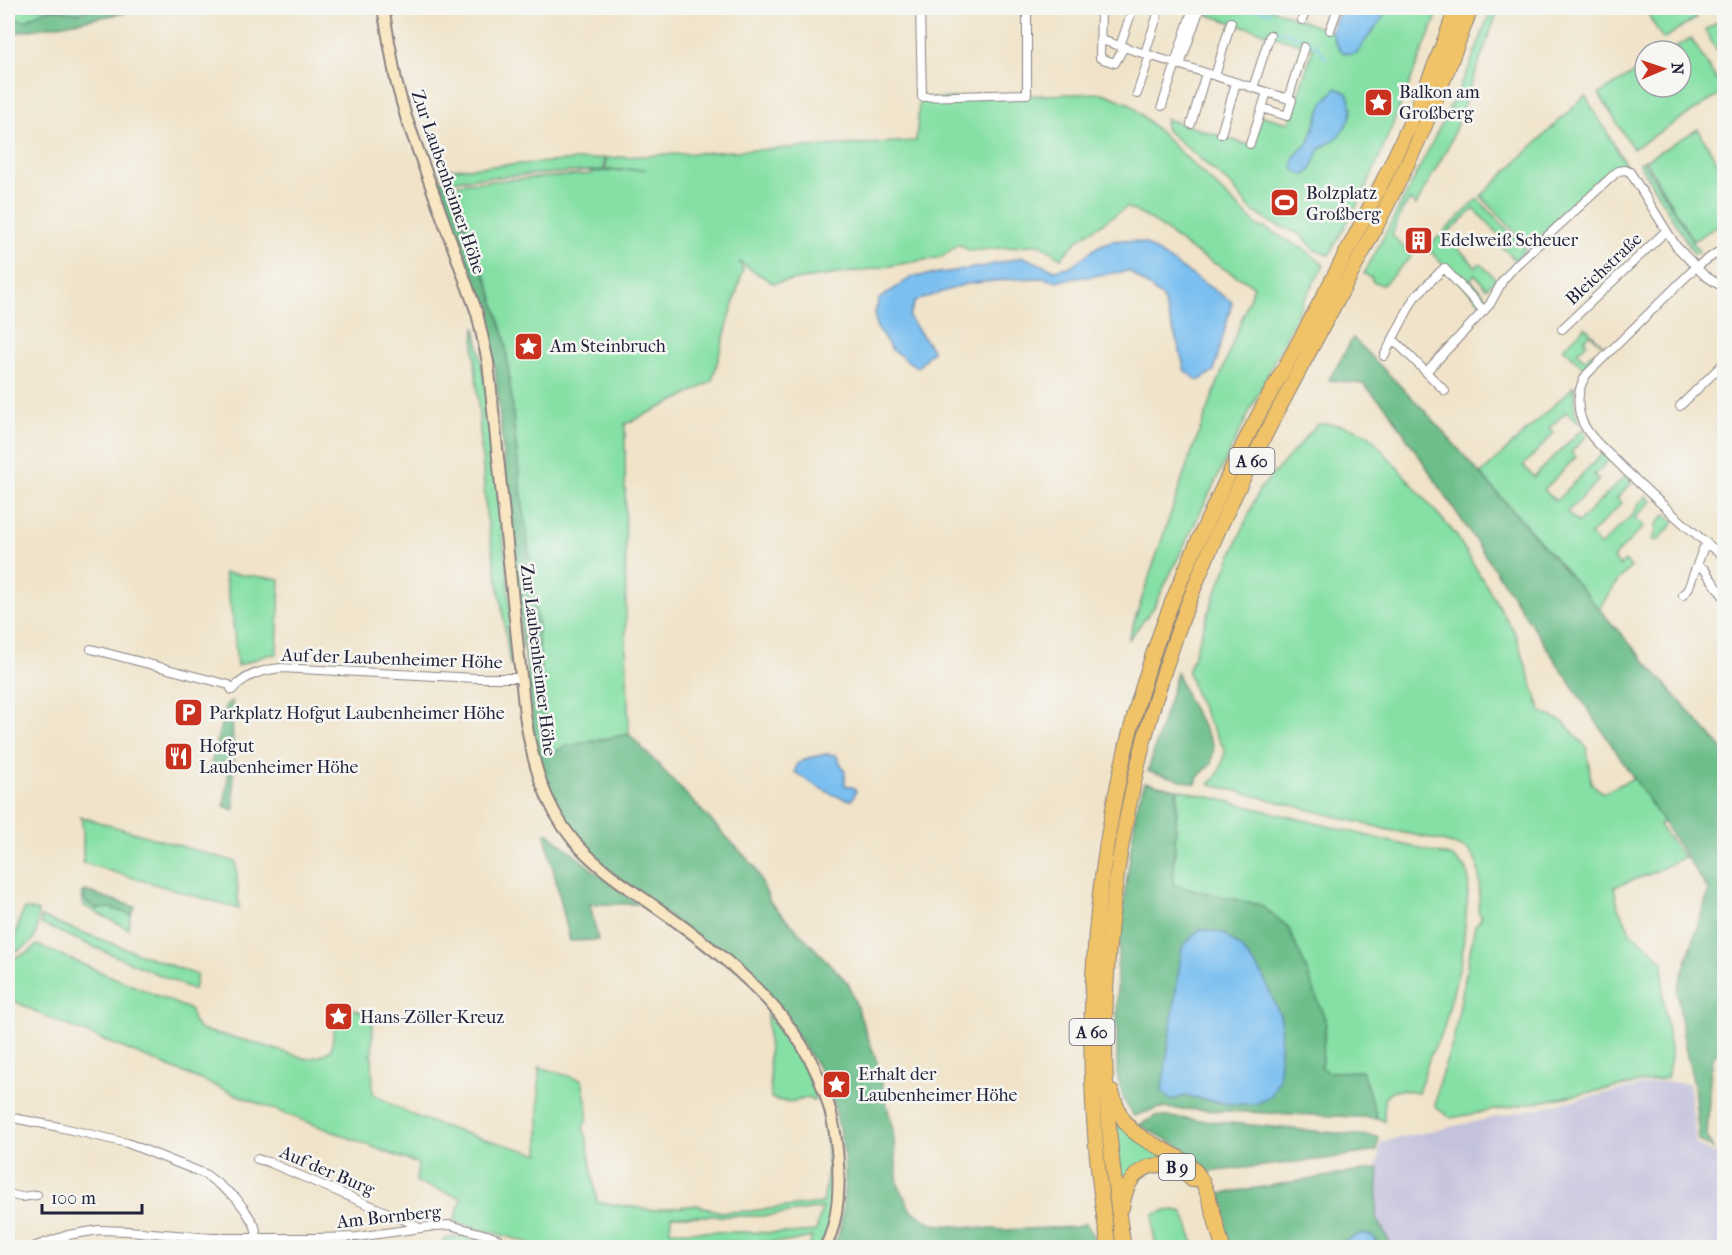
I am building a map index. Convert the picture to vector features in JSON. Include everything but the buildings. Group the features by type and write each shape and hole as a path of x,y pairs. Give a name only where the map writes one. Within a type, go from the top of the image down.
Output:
{"highway":[{"name":"A 60","path":"1109,1248 1095,1134 1092,1073 1093,968 1108,836 1121,771 1144,683 1161,631 1205,525 1250,432 1388,171 1424,91 1455,8"},
{"name":"A 60","path":"1124,1248 1111,1152 1106,1069 1105,1025 1110,933 1124,830 1135,773 1160,681 1211,547 1261,442 1408,161 1436,101 1471,8"},
{"name":"A 60","path":"1106,1069 1119,1112 1125,1123 1143,1139 1179,1157 1197,1172 1207,1193 1223,1248"},
{"name":"B 9","path":"1119,1218 1125,1193 1136,1175 1155,1165 1176,1167 1196,1186 1215,1248"},
{"path":"1103,1248 1105,1228"}],"street":[{"name":"Zur Laubenheimer Höhe","path":"382,8 396,81 406,117 477,313 488,362 528,737 541,785 562,825 588,856 730,964 762,993 792,1029 824,1087 832,1116 838,1158 836,1212 825,1248"},
{"path":"920,8 922,97 1027,94 1027,8"},
{"path":"1101,8 1101,58 1115,63 1133,8"},
{"path":"1137,94 1160,8"},
{"path":"1177,64 1193,8"},
{"path":"1162,106 1200,8"},
{"path":"1302,20 1307,8"},
{"path":"1330,30 1338,8"},
{"path":"1215,76 1231,22"},
{"path":"1253,88 1270,34"},
{"path":"1101,40 1292,100 1287,116 1262,108"},
{"path":"1288,99 1304,47"},
{"path":"1191,124 1206,73"},
{"path":"1221,134 1236,82"},
{"path":"1250,144 1267,92"},
{"name":"Bleichstraße","path":"1484,311 1503,280 1516,265 1618,171 1625,170 1630,172 1676,246 1704,275 1725,288"},
{"name":"Bleichstraße","path":"1562,329 1666,231"},
{"path":"1725,248 1696,267 1587,374 1581,384 1579,398 1579,410 1583,422 1603,448 1707,544 1725,557"},
{"path":"1384,356 1414,298 1444,268 1484,311 1426,372"},
{"path":"1393,339 1445,391"},
{"path":"1680,406 1725,363"},
{"path":"1683,595 1688,589 1707,544"},
{"path":"1697,566 1704,569 1725,597"},
{"name":"Auf der Laubenheimer Höhe","path":"91,649 229,685 232,690 240,681 252,674 281,668 476,678 521,678"},
{"path":"8,1117 127,1143 205,1174 236,1198 254,1222 259,1248"},
{"name":"Auf der Burg","path":"256,1159 407,1221 417,1228"},
{"path":"8,1194 21,1197 37,1196"},
{"name":"Am Bornberg","path":"30,1248 68,1235 99,1230 212,1238 316,1238 357,1237 443,1225 458,1226 487,1234 520,1248"},
{"path":"209,1248 212,1238"},
{"path":"316,1238 317,1248"}],"shaded area":[{"path":"1659,1082 1689,1083 1696,1144 1713,1154 1724,1154 1724,1247 1363,1248 1381,1142"}],"green space":[{"path":"8,8 92,8 83,13 42,12 25,21 8,17"},
{"path":"92,8 123,8 125,13 8,34 8,17 25,21 48,10 80,13"},
{"path":"1186,8 1270,8 1331,32 1341,8 1440,8 1362,196 1329,255 1315,250 1302,235 1272,223 1251,210 1232,186 1165,129 1166,119 1252,146 1262,116 1289,123 1313,48"},
{"path":"1492,8 1499,8 1450,143 1416,205 1410,200 1402,211 1392,235 1412,256 1383,285 1372,281 1372,278 1364,274 1469,68"},
{"path":"1644,8 1691,8 1697,18 1663,39"},
{"path":"1724,18 1724,63 1705,30"},
{"path":"1693,41 1724,92 1633,149 1599,94 1633,73 1633,99 1693,99"},
{"path":"1103,93 1130,104 1259,227 1307,251 1324,265 1304,300 1154,607 1128,640 1187,465 1254,286 1193,251 1153,221 1127,207 1079,239 1061,258 1040,244 970,251 958,244 942,257 773,283 739,262 743,269 712,381 625,424 626,645 629,734 563,747 551,756 547,744 536,611 505,339 489,285 451,186 464,183 646,169 606,170 606,158 916,141 919,103 923,99"},
{"path":"1584,97 1626,165 1612,167 1529,247 1481,196"},
{"path":"1698,129 1724,173 1724,222 1693,241 1645,160"},
{"path":"604,158 604,170 463,179 449,182 439,170"},
{"path":"1643,161 1699,252 1694,254 1639,163"},
{"path":"432,171 448,188 489,285 505,339 550,755 563,747 629,734 755,867 770,902 848,983 877,1062 893,1131 898,1184 910,1209 932,1224 1003,1230 1076,1227 1086,1223 1093,1236 1093,1247 848,1244 847,1247 832,1247 839,1233 842,1218 845,1178 844,1153 830,1085 769,995 612,872 586,850 569,829 540,770 534,746 495,369 486,326 475,290 430,174"},
{"path":"1478,199 1526,249 1515,260 1500,245 1504,240 1474,209 1446,235 1476,267 1480,263 1496,279 1486,288 1475,274 1470,279 1484,294 1488,303 1484,306 1427,248"},
{"path":"475,326 488,399 508,581 513,653 510,666 486,513 474,347"},
{"path":"1585,327 1606,348 1590,334 1584,340 1587,343 1577,352 1585,360 1592,353 1596,358 1585,369 1563,348"},
{"path":"1353,338 1425,411 1724,751 1724,1051 1714,1054 1710,1078 1707,1138 1714,1150 1699,1140 1694,1085 1685,1047 1677,990 1709,891 1387,408 1363,384 1329,380"},
{"path":"1574,386 1575,410 1579,423 1566,412 1549,428 1554,433 1523,466 1534,477 1582,429 1587,436 1571,452 1576,457 1544,490 1556,501 1603,453 1609,460 1594,475 1599,480 1567,512 1578,523 1625,476 1632,483 1617,498 1622,503 1590,535 1600,546 1633,514 1646,496 1652,501 1635,518 1644,526 1613,558 1620,566 1625,561 1631,567 1616,583 1599,609 1481,474"},
{"path":"1318,424 1345,426 1370,436 1456,535 1516,635 1541,712 1564,722 1587,748 1591,783 1603,793 1634,778 1663,821 1659,826 1684,857 1655,872 1614,887 1618,907 1631,933 1663,962 1663,995 1671,1057 1667,1078 1451,1118 1435,1107 1439,1082 1453,1042 1475,925 1481,916 1478,912 1479,872 1474,857 1469,851 1443,841 1389,830 1209,784 1218,773 1225,750 1209,723 1188,672 1214,597 1259,490"},
{"path":"1666,514 1675,522 1657,541 1652,540 1656,532 1656,525"},
{"path":"224,573 280,579 277,654 267,655 237,666 233,621"},
{"path":"1177,673 1188,700 1214,746 1211,764 1198,777 1196,784 1148,771"},
{"path":"232,701 234,810 224,806 229,771 211,764 226,705"},
{"path":"1145,782 1177,789 1173,885 1261,905 1288,927 1326,1022 1321,1067 1328,1072 1362,1071 1377,1118 1158,1108 1134,1116 1124,1101 1117,1075 1117,969 1137,805"},
{"path":"1178,789 1453,857 1467,870 1469,882 1462,957 1443,1031 1430,1056 1418,1093 1392,1091 1384,1099 1384,1121 1377,1118 1362,1071 1328,1072 1321,1067 1326,1022 1288,927 1173,885"},
{"path":"81,817 236,862 239,909 83,863"},
{"path":"548,833 638,904 590,904 598,940 570,941 545,834"},
{"path":"85,891 84,898 97,909 111,908 131,915 128,929 84,906 81,893"},
{"path":"85,891 135,907 131,915 111,908 97,909 86,902"},
{"path":"25,909 38,911 36,933 31,943 11,953 20,918"},
{"path":"41,917 197,975 194,990 41,924"},
{"path":"37,945 191,1010 193,1022 201,1030 307,1059 331,1050 338,1005 373,1015 372,1055 368,1055 372,1056 373,1093 432,1123 539,1154 539,1067 582,1080 587,1106 587,1122 584,1123 584,1132 597,1202 653,1210 697,1205 721,1212 823,1203 828,1169 824,1107 835,1164 831,1216 826,1236 819,1247 809,1247 812,1237 787,1242 714,1242 714,1248 595,1248 585,1246 584,1248 538,1248 527,1242 454,1222 462,1198 416,1182 418,1164 260,1104 47,1017 8,998 8,960 29,952","holes":["822,1208 816,1231 789,1233 670,1231 671,1216 768,1216"]},
{"path":"767,1014 804,1068 814,1090 815,1100 809,1097 790,1101 771,1098"},
{"path":"1115,1112 1176,1159 1199,1186 1167,1161 1122,1188"},
{"path":"1156,1116 1379,1137 1377,1151 1208,1172 1183,1148 1139,1125"},
{"path":"1379,1168 1376,1216 1392,1247 1378,1247 1377,1240 1342,1243 1342,1247 1228,1247 1213,1195"},
{"path":"1175,1210 1183,1212 1194,1247 1156,1247 1153,1230 1154,1214"},
{"path":"458,1236 502,1247 441,1247 445,1239"},
{"path":"848,1244 951,1247 1034,1246 1034,1248 847,1248"}],"water":[{"path":"1341,8 1388,8 1357,53 1343,52 1337,46 1331,32"},
{"path":"1336,88 1347,93 1352,109 1350,118 1337,137 1324,145 1317,154 1313,167 1305,175 1298,173 1293,168 1294,157 1309,142 1323,103"},
{"path":"1125,240 1144,243 1232,302 1214,371 1200,380 1185,371 1162,297 1129,271 1056,281 1043,278 966,284 915,301 909,317 933,351 918,368 892,350 876,326 875,313 879,299 912,277 982,267 1023,257 1055,270 1071,266 1097,247 1111,241"},
{"path":"827,754 836,755 845,772 845,785 856,791 852,800 830,793 795,772 797,764 808,758"},
{"path":"1200,929 1223,933 1242,949 1262,974 1281,1018 1279,1079 1271,1096 1256,1104 1229,1104 1186,1096 1170,1100 1162,1091 1182,947"},
{"path":"1362,1233 1373,1237 1378,1247 1342,1247 1342,1243"}],"waterway":[{"path":"1252,8 1270,13"},
{"path":"1275,29 1306,40"},
{"path":"1308,41 1317,46 1326,59"}],"place":[{"name":"Balkon am Großberg","path":"1378,102"},
{"name":"Bolzplatz Großberg","path":"1285,203"},
{"name":"Edelweiß Scheuer","path":"1419,240"},
{"name":"Am Steinbruch","path":"529,346"},
{"name":"Parkplatz Hofgut Laubenheimer Höhe","path":"188,713"},
{"name":"Hofgut Laubenheimer Höhe","path":"178,756"},
{"name":"Hans-Zöller-Kreuz","path":"339,1017"},
{"name":"Erhalt der Laubenheimer Höhe","path":"837,1084"}]}
